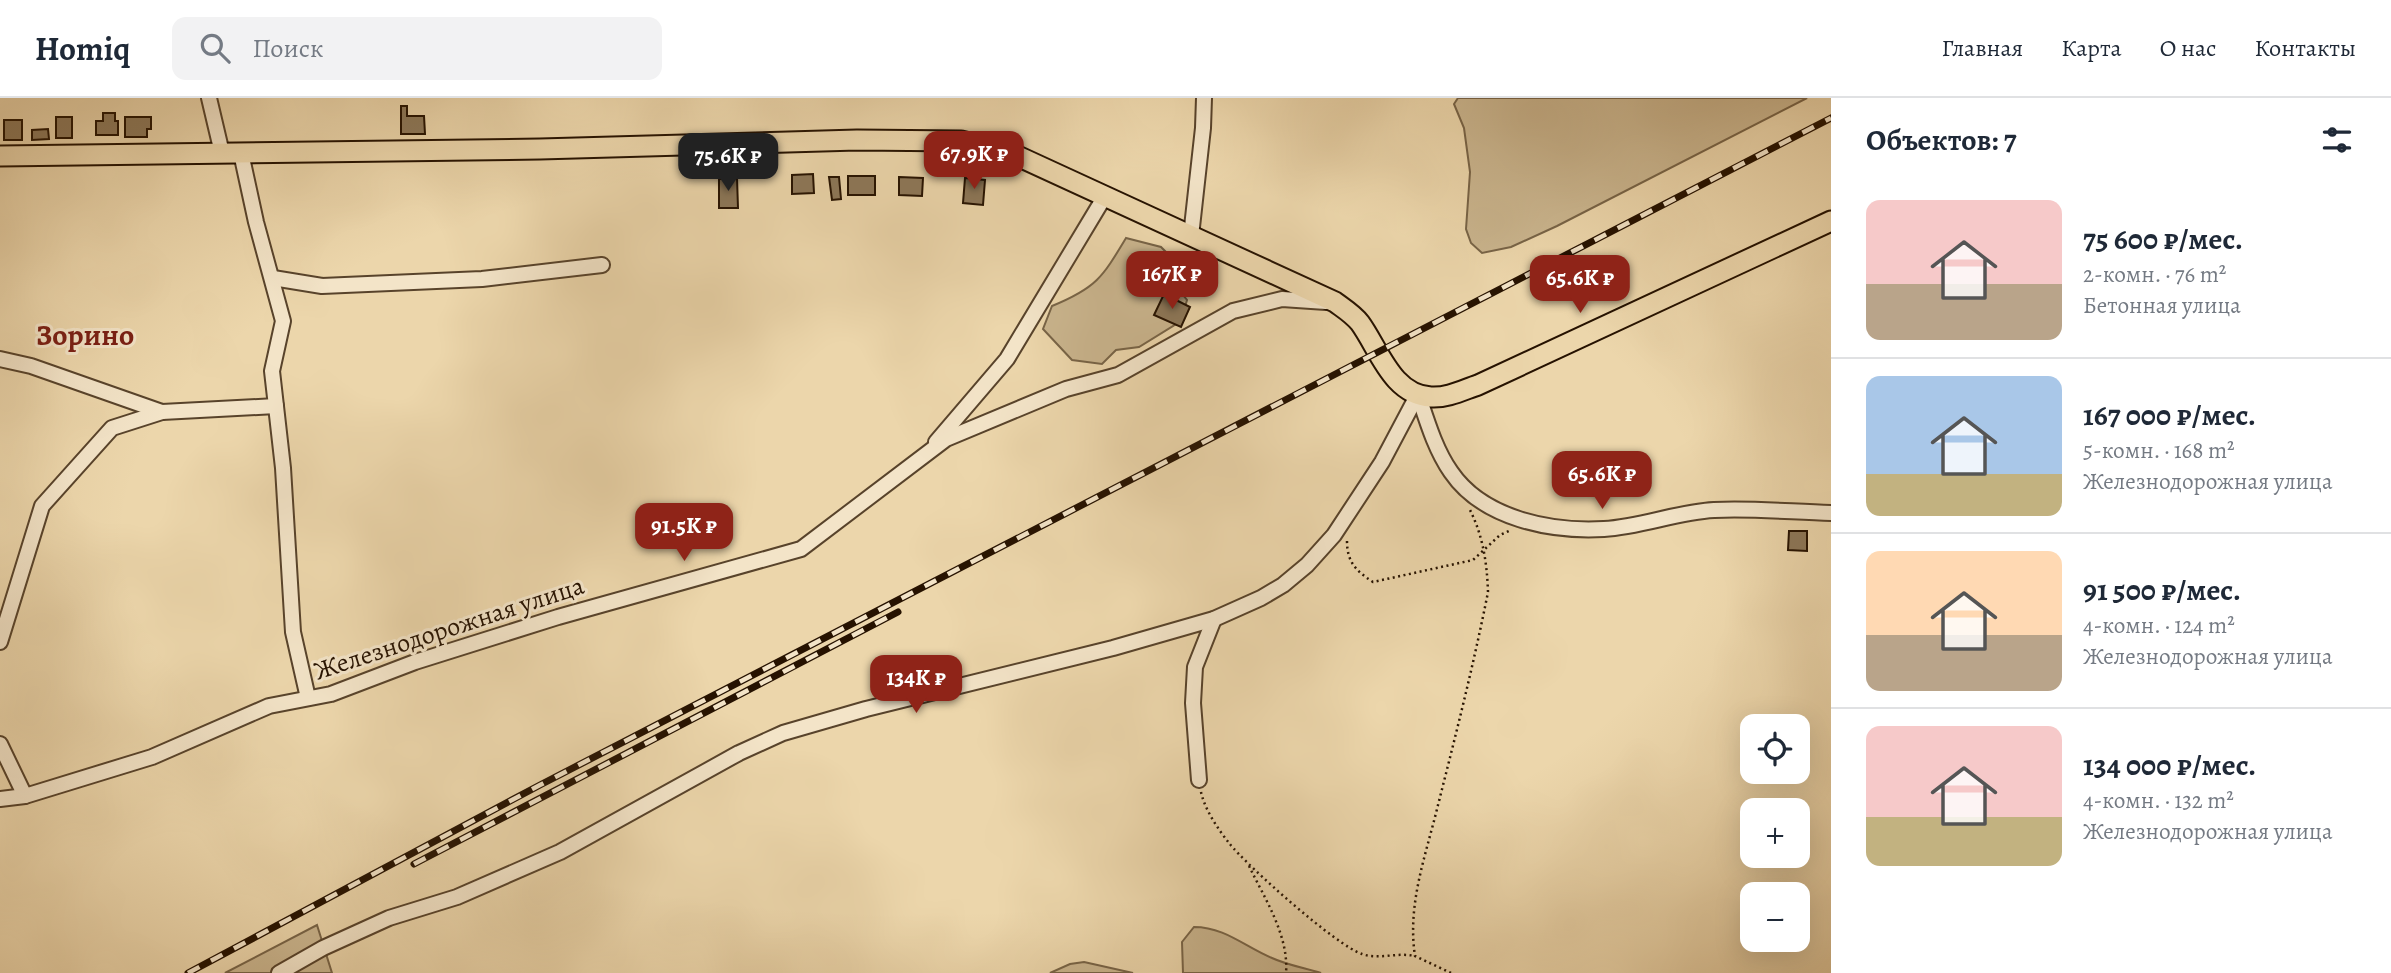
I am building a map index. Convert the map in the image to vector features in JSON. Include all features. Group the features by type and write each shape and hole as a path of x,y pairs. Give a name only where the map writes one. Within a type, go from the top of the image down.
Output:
{"main road":[{"path":"0,156 540,149 858,140 961,141 992,146 1343,308 1359,321 1395,379 1405,388 1418,394 1442,396 1478,385 1831,221"}],"street":[{"path":"209,98 256,222 283,321 272,370 283,468 293,632 308,698"},
{"path":"1191,236 1204,98"},
{"path":"925,454 1007,359 1105,196"},
{"path":"273,278 323,286 482,279 602,265"},
{"name":"Железнодорожная улица","path":"0,799 25,796 152,757 269,706 331,694 415,662 558,617 800,549 946,439 1054,394 1118,374 1233,311 1282,299 1343,308"},
{"path":"0,359 31,366 162,412"},
{"path":"1418,394 1431,432 1451,473 1476,499 1514,518 1554,527 1604,529 1713,510 1831,513"},
{"path":"279,973 323,948 389,918 457,897 548,857 739,753 783,733 866,709 1113,648 1214,619 1261,598 1283,585 1307,565 1334,535 1374,473 1418,394"},
{"path":"0,642 42,506 112,428 162,412 276,406"},
{"path":"1199,780 1193,703 1195,667 1214,619"},
{"path":"0,744 25,796"}],"path":[{"path":"1415,956 1411,931 1416,892 1488,592 1488,564 1477,524 1467,504"},
{"path":"1347,534 1347,553 1352,563 1358,573 1373,582 1473,560 1500,536 1529,521"},
{"path":"1199,780 1203,801 1230,845 1330,934 1359,953 1376,957 1401,953 1415,956 1451,973"},
{"path":"1248,863 1282,938 1287,960 1286,973"}],"shaded area":[{"path":"1458,98 1807,98 1557,226 1511,247 1482,253 1471,243 1466,229 1470,172 1464,128 1454,104"},
{"path":"1126,238 1161,247 1180,266 1175,285 1187,300 1181,321 1139,347 1116,350 1102,364 1072,360 1043,329 1052,306 1079,293 1096,280"},
{"path":"317,925 332,973 225,973"},
{"path":"1194,927 1215,930 1262,954 1321,973 1183,973 1182,942"},
{"path":"1084,962 1133,973 1050,973 1070,964"}],"building":[{"path":"401,106 407,106 407,116 424,116 425,134 401,134"},
{"path":"103,113 115,113 118,135 96,135 96,121 103,121"},
{"path":"56,117 72,117 72,138 56,138"},
{"path":"125,117 151,117 151,129 147,129 147,137 125,137"},
{"path":"4,120 22,120 22,140 4,140"},
{"path":"48,129 49,139 32,140 32,130"},
{"path":"752,162 769,163 769,175 751,175"},
{"path":"813,174 814,193 792,194 792,175"},
{"path":"848,176 875,176 875,195 848,195"},
{"path":"829,177 839,177 841,199 832,200"},
{"path":"899,177 923,178 922,196 899,195"},
{"path":"737,178 738,208 719,208 719,179"},
{"path":"965,178 985,180 983,205 963,203"},
{"path":"1164,294 1190,307 1181,327 1154,315"},
{"path":"1789,531 1807,531 1807,551 1788,550"}],"railway":[{"path":"188,973 540,785 1831,118"},
{"path":"414,864 898,612"}],"district":[{"name":"Зорино","path":"85,335"}]}
